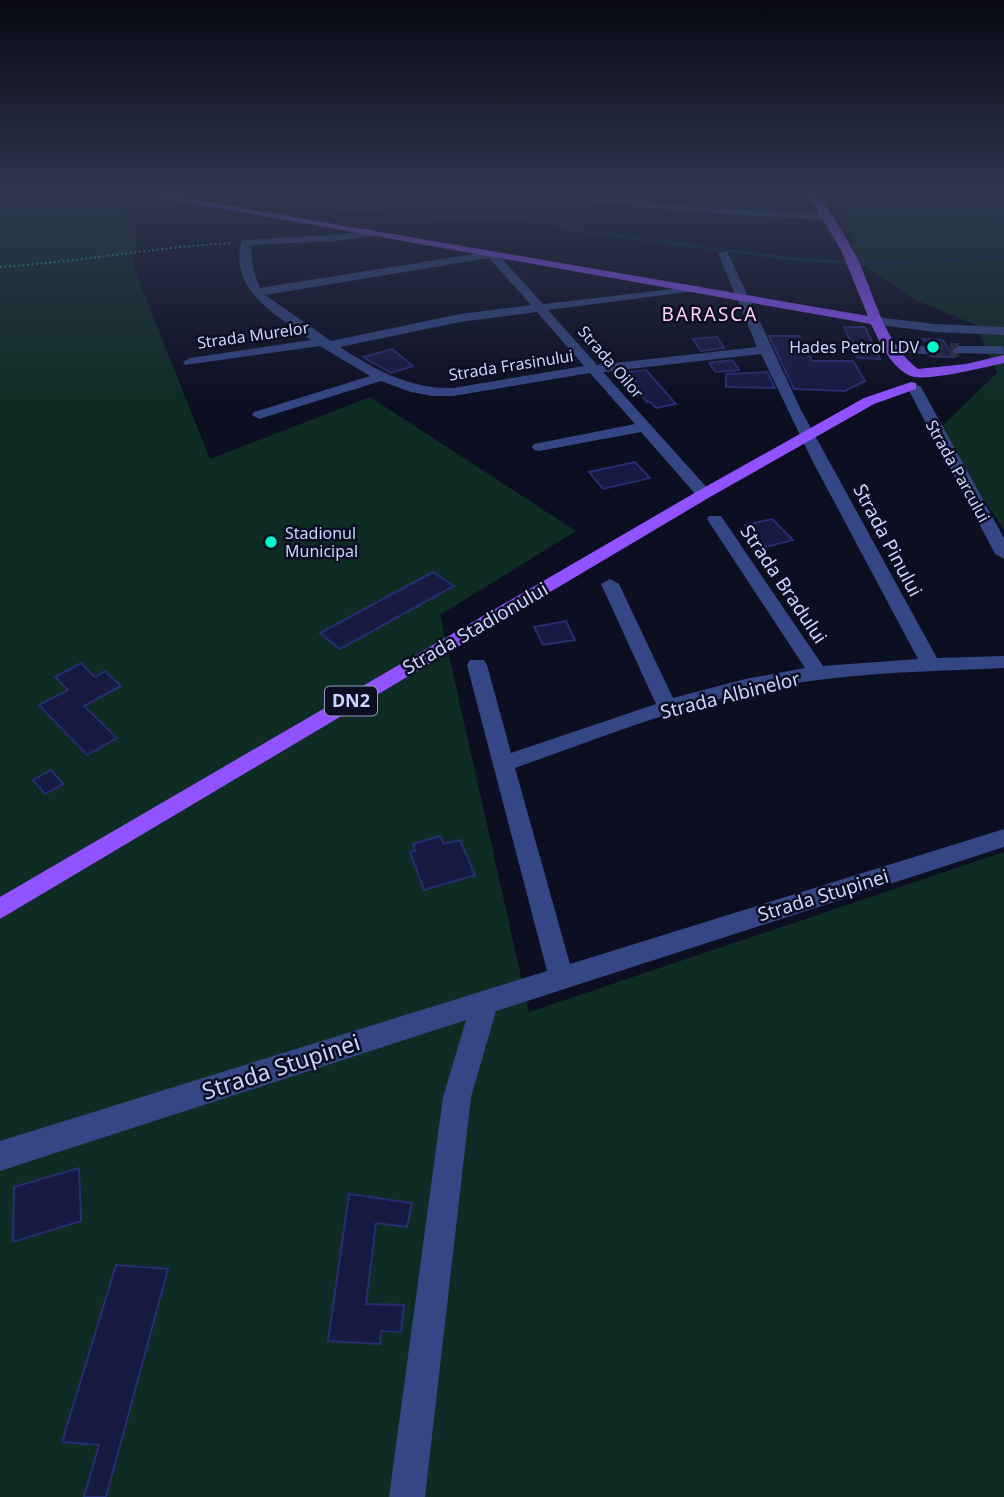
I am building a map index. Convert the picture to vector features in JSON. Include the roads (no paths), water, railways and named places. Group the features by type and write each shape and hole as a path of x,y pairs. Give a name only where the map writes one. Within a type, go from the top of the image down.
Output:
{"main road":[{"path":"545,263 876,321"},
{"name":"Strada Parcului","path":"853,263 876,321 911,378"},
{"name":"DN2","path":"911,378 966,368 1004,354"},
{"name":"Strada Stadionului","path":"0,909 704,494 911,378"}],"street":[{"path":"247,263 257,293 439,263"},
{"name":"Strada Oilor","path":"500,263 704,494"},
{"name":"Strada Pinului","path":"727,263 766,350 931,665"},
{"name":"Strada Murelor","path":"190,362 325,344 538,306 695,288"},
{"name":"Strada Frasinului","path":"257,293 325,344 384,376 428,393 443,394 593,369 766,350"},
{"path":"876,321 1004,331"},
{"path":"981,330 1004,354"},
{"path":"891,349 929,350"},
{"path":"959,350 1004,354"},
{"path":"259,415 384,376"},
{"name":"Strada Parcului","path":"911,378 1004,554"},
{"path":"539,447 644,427"},
{"name":"Strada Bradului","path":"715,519 818,673"},
{"path":"610,584 668,708"},
{"name":"Strada Albinelor","path":"505,763 668,708 745,687 818,673 1004,662"},
{"path":"477,665 561,977"},
{"name":"Strada Stupinei","path":"0,1156 1004,838"},
{"path":"407,1497 457,1097 485,1002"}],"waterway":[{"path":"850,263 889,263"}],"tunnel":[{"path":"929,350 959,350"}],"place":[{"name":"Hades Petrol LDV","path":"933,347"},
{"name":"Stadionul Municipal","path":"271,542"}],"district":[{"name":"BARASCA","path":"710,314"}]}
